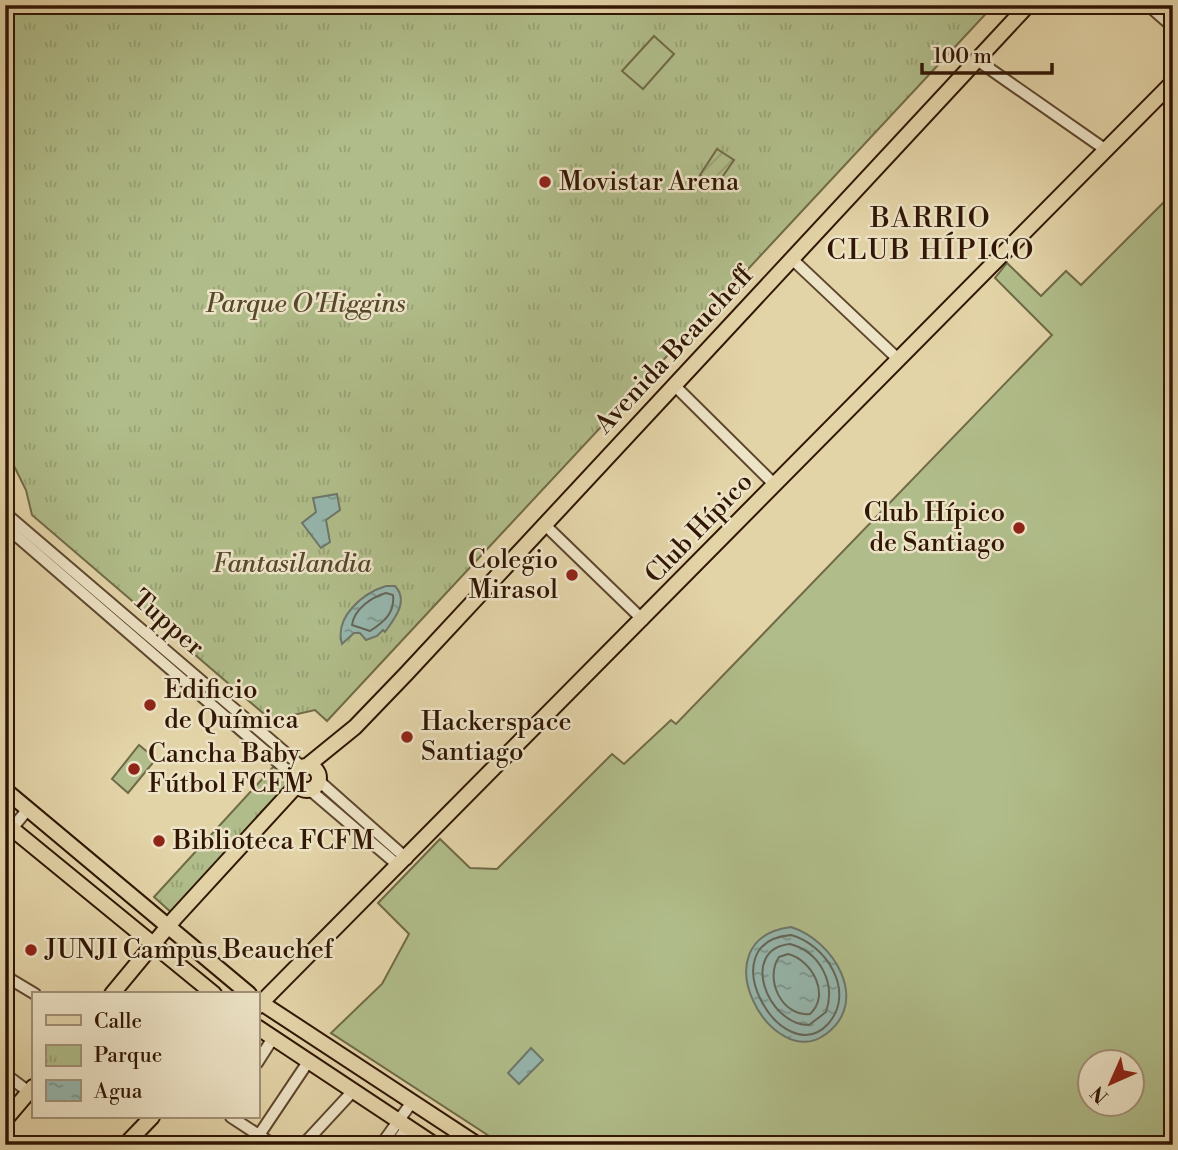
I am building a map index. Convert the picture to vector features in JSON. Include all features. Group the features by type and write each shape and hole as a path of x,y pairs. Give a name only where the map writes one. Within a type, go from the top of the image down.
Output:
{"main road":[{"name":"Avenida Beaucheff","path":"114,992 170,925 307,777 1028,5"},
{"name":"Club Hípico","path":"259,1004 643,620 1173,82"},
{"path":"5,790 170,925 247,992"},
{"path":"7,829 212,992"},
{"path":"259,1004 478,1145"},
{"path":"259,1028 435,1145"},
{"path":"5,1120 31,1089"},
{"path":"125,1145 151,1118"}],"street":[{"path":"1148,5 1173,27"},
{"path":"977,60 1106,150"},
{"path":"792,258 898,359"},
{"path":"674,385 775,485"},
{"name":"Tupper","path":"5,513 403,862"},
{"path":"545,525 643,620"},
{"name":"Tupper","path":"5,526 307,777"},
{"path":"7,829 27,809"},
{"path":"5,976 32,992"},
{"path":"259,1060 273,1038"},
{"path":"259,1135 308,1062"},
{"path":"5,1074 31,1089"},
{"path":"303,1145 353,1091"},
{"path":"394,1145 412,1102"},
{"path":"234,1118 274,1145"},
{"path":"381,1145 403,1124"}],"green space":[{"name":"Parque O'Higgins","path":"5,5 994,5 327,721 315,710 271,720 32,515 26,490 5,448"},
{"path":"654,36 674,54 643,89 622,71"},
{"path":"717,149 734,160 716,186 700,175"},
{"name":"Club Hípico de Santiago","path":"1173,193 1173,1145 503,1145 331,1033 382,984 409,934 378,903 440,839 470,868 497,869 612,754 624,764 671,720 676,724 1052,335 995,278 1007,263 1041,296 1066,271 1081,285"},
{"name":"Cancha Baby Fútbol FCFM","path":"139,745 156,759 128,793 112,779"},
{"path":"275,765 290,779 290,783 173,914 154,897"}],"water":[{"path":"337,494 340,510 326,520 330,542 321,548 302,523 316,512 313,498"},
{"path":"386,586 395,586 401,603 385,632 383,630 377,636 366,640 360,633 354,633 342,644 342,625 352,608 368,594"},
{"path":"791,927 821,945 841,973 846,989 845,1005 839,1020 826,1034 805,1042 785,1036 766,1021 753,1000 747,977 749,955 763,937"},
{"path":"531,1048 543,1060 519,1084 508,1073"}],"place":[{"name":"Movistar Arena","path":"545,182"},
{"name":"Club Hípico de Santiago","path":"1019,528"},
{"name":"Colegio Mirasol","path":"572,575"},
{"name":"Edificio de Química","path":"150,705"},
{"name":"Hackerspace Santiago","path":"407,737"},
{"name":"Cancha Baby Fútbol FCFM","path":"134,769"},
{"name":"Biblioteca FCFM","path":"159,841"},
{"name":"JUNJI Campus Beauchef","path":"31,950"}],"district":[{"name":"BARRIO CLUB HÍPICO","path":"931,234"}],"park label":[{"name":"Fantasilandia","path":"292,564"}]}
